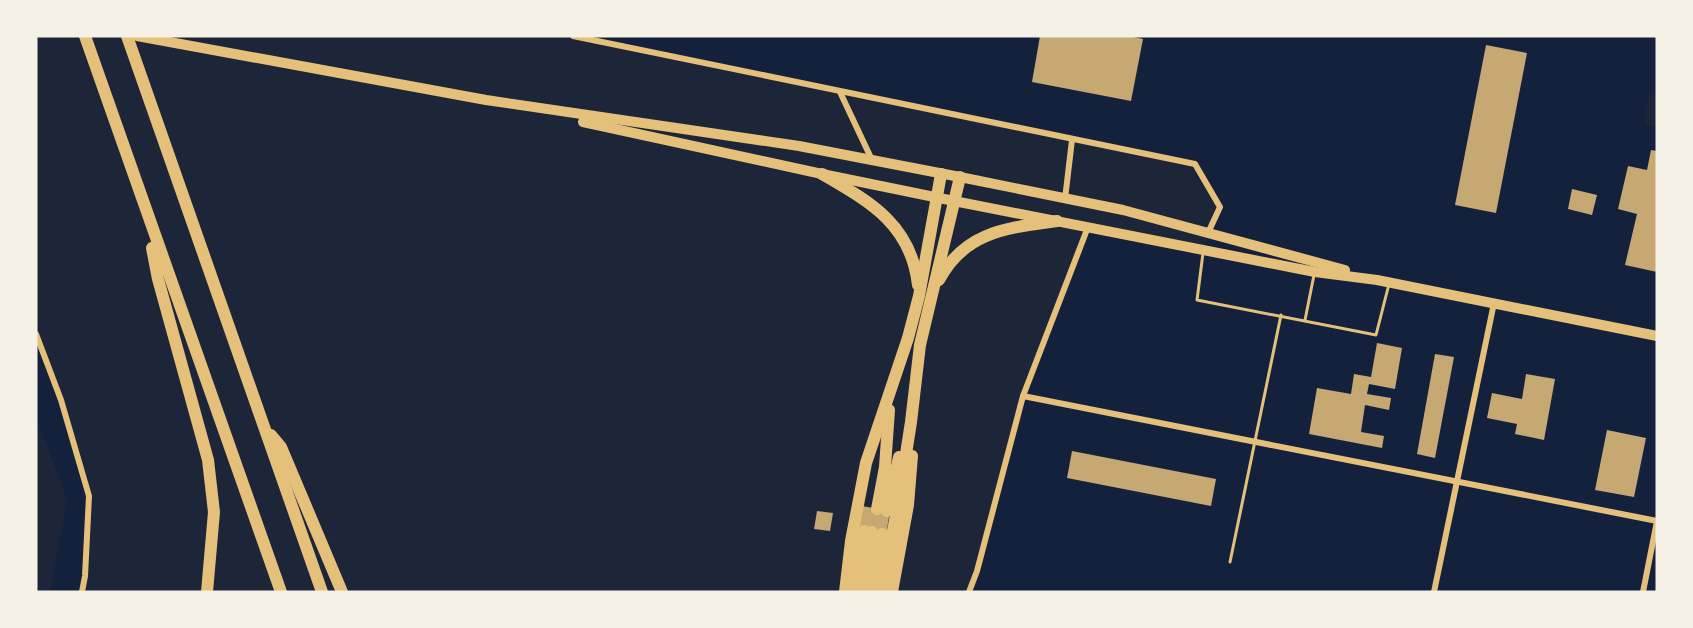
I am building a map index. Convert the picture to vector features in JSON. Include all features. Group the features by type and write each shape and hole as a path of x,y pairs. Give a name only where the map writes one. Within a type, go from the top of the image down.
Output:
{"highway":[{"path":"85,36 281,592"},
{"path":"127,36 322,592"},
{"path":"822,174 860,196 887,218 906,242 917,276 919,296"},
{"path":"845,592 851,541 866,463 891,391 919,296 941,174"},
{"path":"881,592 898,505 920,345 960,177"},
{"path":"142,200 158,279 208,460 214,512 207,592"},
{"path":"932,292 945,267 980,237 1017,227 1057,221"},
{"path":"891,391 878,509 896,467 911,422"},
{"path":"892,592 912,471 911,422"},
{"path":"264,426 281,447 342,592"},
{"path":"852,592 873,532"},
{"path":"858,592 873,532"},
{"path":"871,592 873,532"}],"main road":[{"path":"137,36 486,100 799,146 960,177 1123,210 1208,233 1316,267"},
{"path":"486,100 954,201 1203,250 1316,267 1657,336"}],"street":[{"path":"573,36 1195,164 1220,207 1208,233"},
{"path":"840,92 872,160"},
{"path":"1065,198 1072,140"},
{"path":"969,592 980,560 1023,396 1088,227"},
{"path":"1434,592 1494,303"},
{"path":"36,334 61,400 89,496 85,576 82,592"},
{"path":"1023,396 1657,521 1643,592"}],"lane":[{"path":"1208,233 1203,250 1197,300 1376,334 1390,282"},
{"path":"1305,320 1316,267"},
{"path":"1230,562 1281,315"}],"shaded area":[{"path":"36,36 573,36 1195,164 1220,207 1203,250 1088,228 1023,395 969,592 82,592 89,496 61,400 36,334"},
{"path":"1657,91 1657,127 1645,123 1645,109 1649,94"},
{"path":"36,416 67,499 50,592 36,592"}],"building":[{"path":"1040,36 1129,36 1143,39 1131,101 1032,82"},
{"path":"1486,45 1527,53 1496,213 1455,205"},
{"path":"1651,150 1657,151 1657,272 1625,265 1637,214 1618,209 1628,166 1647,170"},
{"path":"1572,189 1597,195 1592,215 1568,209"},
{"path":"1377,343 1402,348 1395,389 1369,384 1367,394 1391,398 1389,410 1365,405 1361,432 1384,436 1382,448 1309,434 1317,388 1351,394 1354,374 1371,377"},
{"path":"1435,354 1454,357 1435,458 1417,454"},
{"path":"1526,374 1555,379 1544,440 1515,434 1517,424 1487,418 1492,393 1522,399"},
{"path":"1607,430 1646,438 1634,497 1595,490"},
{"path":"1072,451 1216,479 1211,506 1067,478"},
{"path":"862,506 890,511 886,535 858,530"},
{"path":"817,511 833,513 830,531 814,529"}]}
